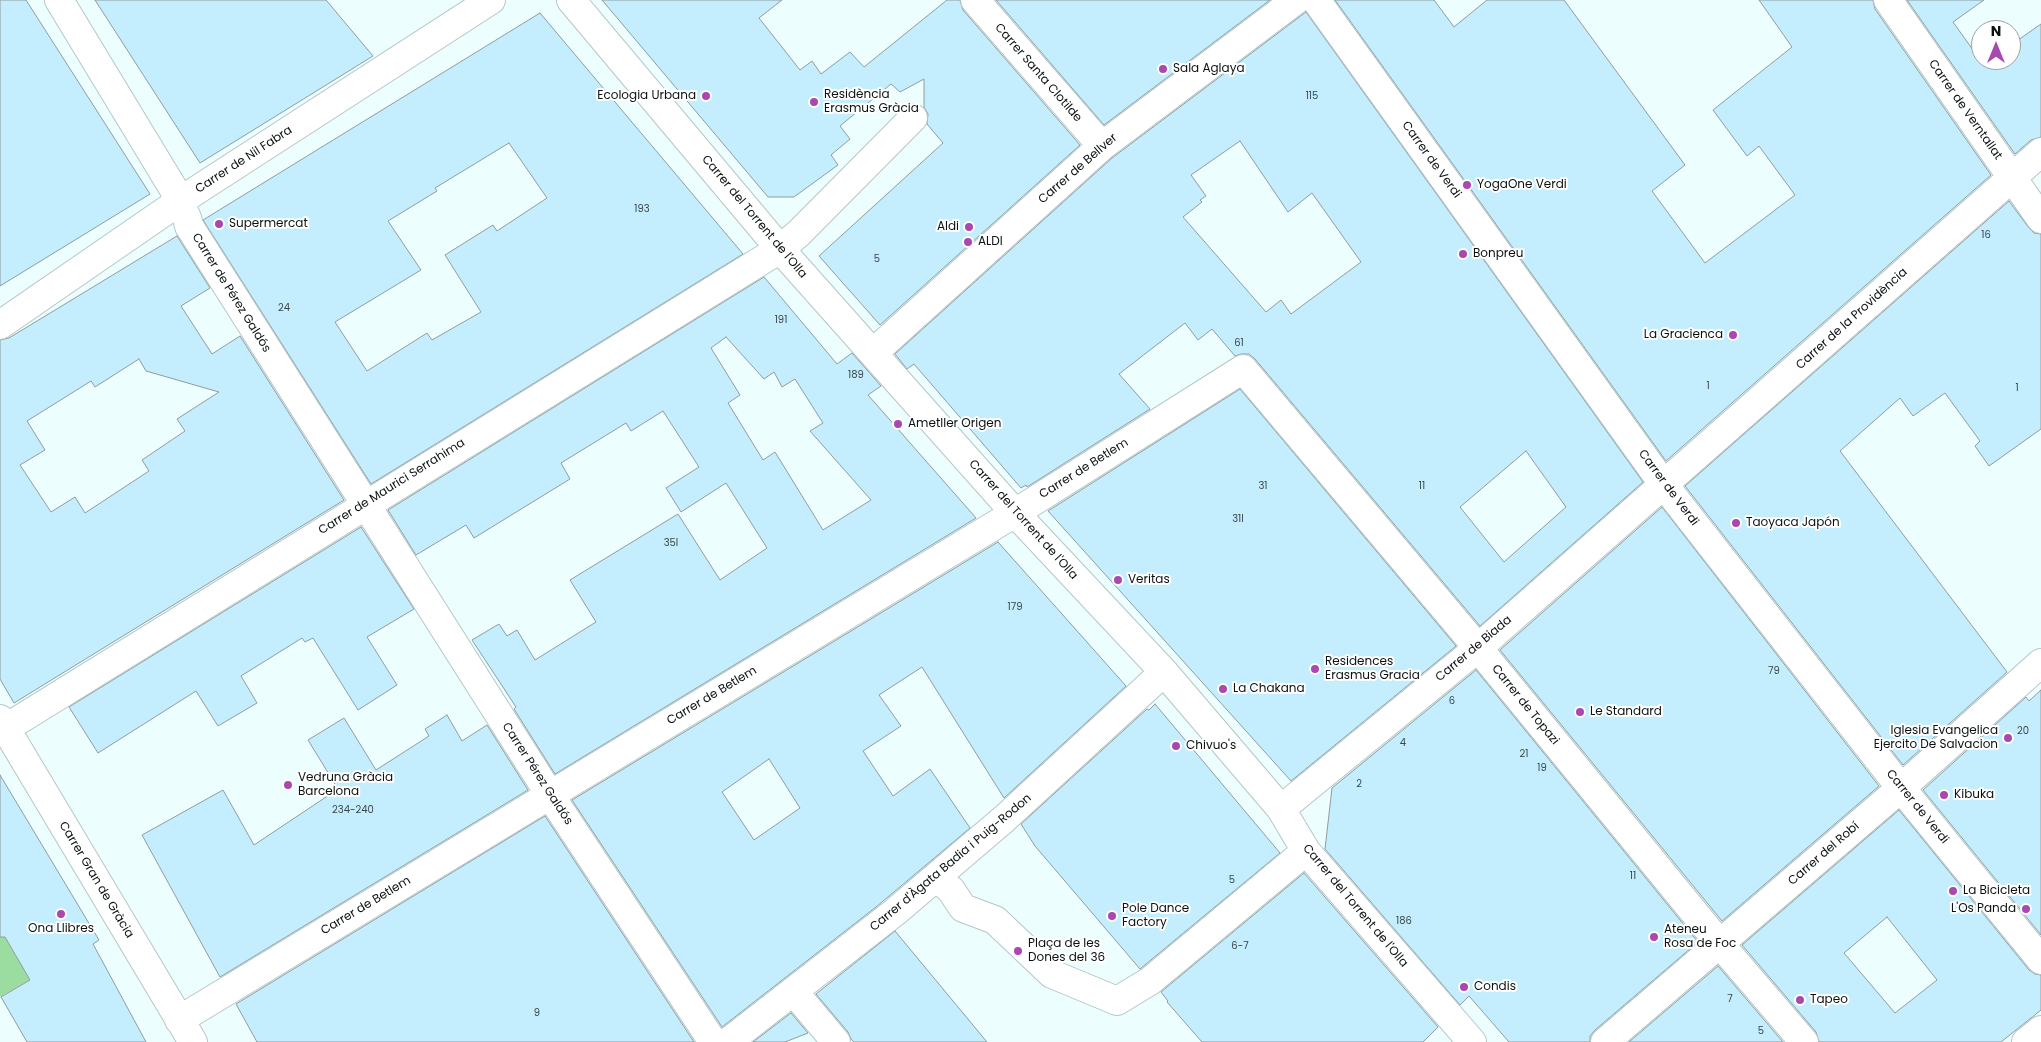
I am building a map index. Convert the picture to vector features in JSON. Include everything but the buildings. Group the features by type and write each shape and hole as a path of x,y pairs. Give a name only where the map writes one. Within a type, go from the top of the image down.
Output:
{"street":[{"name":"Carrer de Pérez Galdós","path":"59,0 180,201 189,226 364,504"},
{"name":"Carrer de Nil Fabra","path":"0,325 180,201 491,0"},
{"name":"Carrer del Torrent de l'Olla","path":"571,0 780,249 1015,513 1164,672 1281,809 1306,851 1472,1042"},
{"name":"Carrer Santa Clotilde","path":"975,0 1102,146"},
{"name":"Carrer de Bellver","path":"873,353 1102,146 1296,0"},
{"name":"Carrer de Verdi","path":"1316,0 1664,485 1901,788 2041,960"},
{"name":"Carrer de Verntallat","path":"1888,0 2041,219"},
{"name":"Carrer de Maurici Serrahima","path":"3,723 780,249 799,233 913,118"},
{"name":"Carrer de la Providència","path":"1664,485 2016,183 2041,152"},
{"name":"Carrer de Betlem","path":"186,1031 550,795 1015,513 1244,369"},
{"name":"Carrer de Topazi","path":"1244,369 1478,648 1720,944 1804,1042"},
{"name":"Carrer de Biada","path":"1281,809 1478,648 1664,485"},
{"name":"Carrer Pérez Galdós","path":"364,504 550,795 713,1042"},
{"name":"Carrer del Robí","path":"1605,1042 1901,788 2041,663"},
{"name":"Carrer d'Àgata Badia i Puig-Rodon","path":"728,1042 895,912 1004,819 1164,672"},
{"name":"Carrer Gran de Gràcia","path":"3,723 186,1031"},
{"path":"936,877 951,890 963,908 995,920 1052,974 1117,1001 1150,981 1306,851"},
{"path":"794,992 836,1042"},
{"path":"2026,1042 2041,1030"}],"green space":[{"path":"0,916 30,980 0,997"}],"place":[{"name":"Sala Aglaya","path":"1163,69"},
{"name":"Ecologia Urbana","path":"706,96"},
{"name":"Residència Erasmus Gràcia","path":"814,102"},
{"name":"YogaOne Verdi","path":"1467,185"},
{"name":"Supermercat","path":"219,224"},
{"name":"Aldi","path":"969,227"},
{"name":"ALDI","path":"968,242"},
{"name":"Bonpreu","path":"1463,254"},
{"name":"La Gracienca","path":"1733,335"},
{"name":"Ametller Origen","path":"898,424"},
{"name":"Taoyaca Japón","path":"1736,523"},
{"name":"Veritas","path":"1118,580"},
{"name":"Residences Erasmus Gracia","path":"1315,669"},
{"name":"La Chakana","path":"1223,689"},
{"name":"Le Standard","path":"1580,712"},
{"name":"Iglesia Evangelica Ejercito De Salvacion","path":"2008,738"},
{"name":"Chivuo's","path":"1176,746"},
{"name":"Vedruna Gràcia Barcelona","path":"288,785"},
{"name":"Kibuka","path":"1944,795"},
{"name":"La Bicicleta","path":"1953,891"},
{"name":"L'Os Panda","path":"2026,909"},
{"name":"Ona Llibres","path":"61,914"},
{"name":"Pole Dance Factory","path":"1112,916"},
{"name":"Ateneu Rosa de Foc","path":"1654,937"},
{"name":"Plaça de les Dones del 36","path":"1018,951"},
{"name":"Condis","path":"1464,987"},
{"name":"Tapeo","path":"1800,1000"}]}
